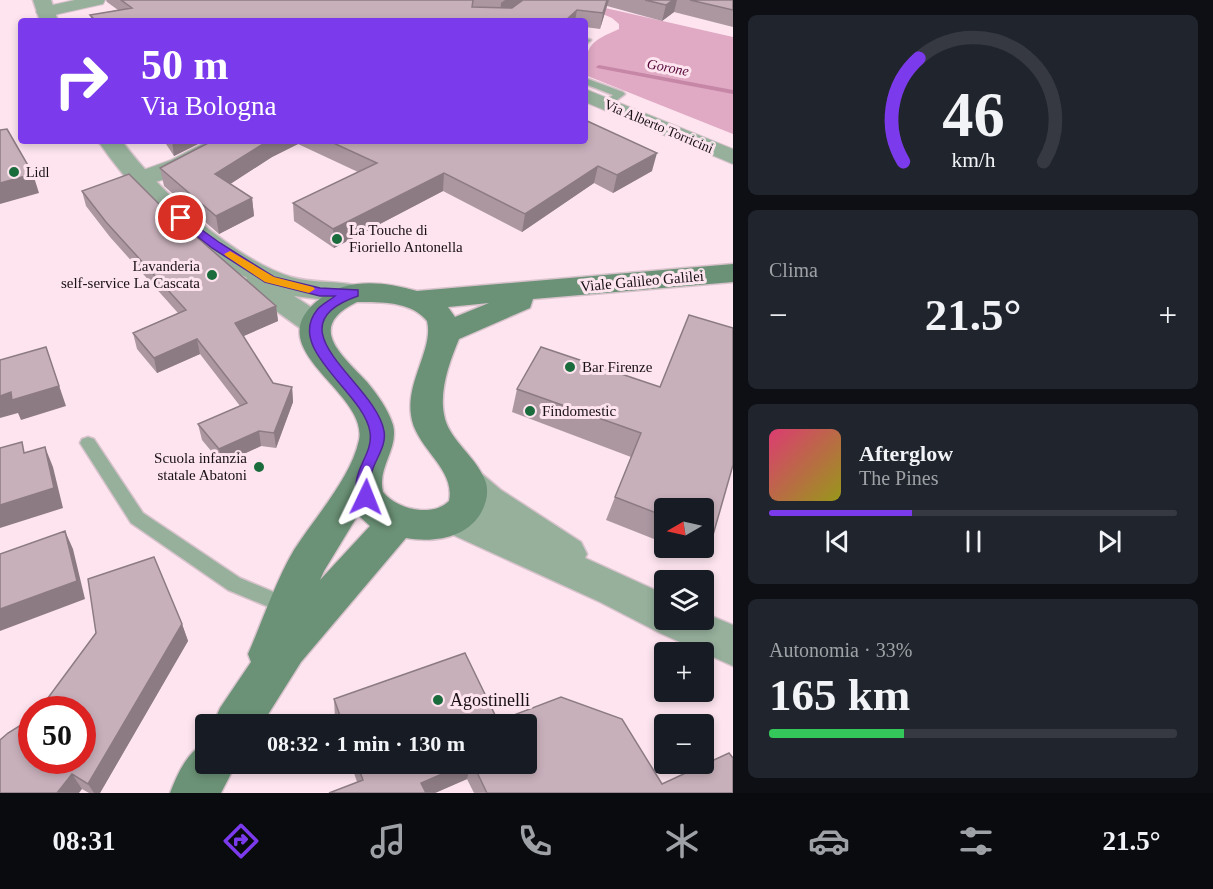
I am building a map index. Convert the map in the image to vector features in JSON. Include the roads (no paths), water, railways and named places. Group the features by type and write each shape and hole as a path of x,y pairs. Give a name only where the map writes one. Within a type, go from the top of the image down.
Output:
{"main road":[{"name":"Viale Galileo Galilei","path":"417,300 733,273"},
{"path":"445,333 550,289"},
{"path":"243,712 307,564 363,476 376,448 378,432 364,401 320,350 315,337 315,324 322,312 331,304 353,293 394,293 417,300 437,313 445,333 428,381 427,405 431,428 469,484 468,499 463,511 453,518 430,525 398,521 383,516 372,507 366,497 363,476"},
{"path":"243,712 286,648 398,521"},
{"path":"194,793 206,774"}],"street":[{"path":"46,11 97,0"},
{"name":"Via Alberto Torricini","path":"588,87 733,147"},
{"name":"Via Alberto Torricini","path":"588,96 733,157"},
{"path":"112,144 126,166 140,180 181,218 216,246 270,279 320,292 353,293"},
{"path":"140,180 179,165 219,144"},
{"path":"216,246 244,275 315,324"},
{"path":"469,484 488,501 530,527 614,589"},
{"path":"453,518 654,609"},
{"path":"697,630 733,646"}],"lane":[{"path":"588,82 620,94 614,98"},
{"path":"88,443 137,518 234,584 288,607"}],"waterway":[{"name":"Gorone","path":"599,67 733,92"}],"place":[{"name":"Lidl","path":"14,172"},
{"name":"La Touche di Fioriello Antonella","path":"337,239"},
{"name":"Lavanderia self-service La Cascata","path":"212,275"},
{"name":"Bar Firenze","path":"570,367"},
{"name":"Findomestic","path":"530,411"},
{"name":"Scuola infanzia statale Abatoni","path":"259,467"},
{"name":"Agostinelli","path":"438,700"}]}
